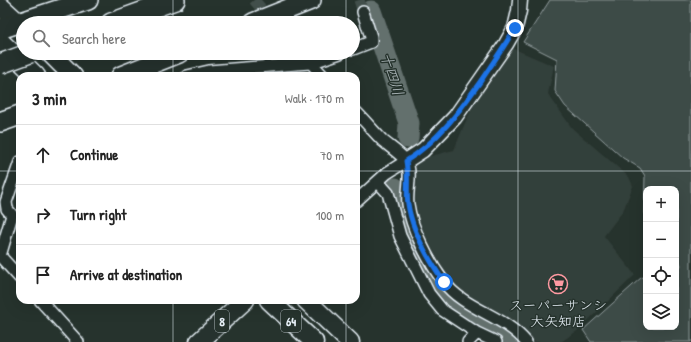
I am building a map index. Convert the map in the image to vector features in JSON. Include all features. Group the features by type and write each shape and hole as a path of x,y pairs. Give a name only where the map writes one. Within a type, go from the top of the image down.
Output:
{"highway":[{"path":"45,16 88,0"},
{"path":"271,16 311,0"},
{"path":"130,16 172,1"},
{"path":"0,29 16,26"},
{"path":"0,64 16,58"},
{"path":"131,72 161,60"},
{"path":"0,122 16,116"}],"main road":[{"path":"0,6 16,20"},
{"path":"0,41 16,57"},
{"path":"20,60 32,72"},
{"path":"57,60 69,72"},
{"name":"8","path":"199,342 241,304"},
{"name":"64","path":"272,304 314,342"},
{"name":"64","path":"310,304 350,342"}],"street":[{"path":"360,198 378,182 423,150 455,117 506,44 515,28 520,11 520,0"},
{"path":"360,46 371,42 372,37 363,12"},
{"path":"205,72 310,62 317,60"},
{"path":"310,62 319,72"},
{"path":"360,116 382,140 406,161 409,175 408,204 431,278 429,294 442,310 477,333 496,342"},
{"path":"16,173 6,202 7,210 12,216 0,256 16,274"},
{"path":"378,182 388,193 400,236 431,278 456,296 514,330 526,342"},
{"path":"44,304 78,342"},
{"path":"468,342 477,333"}],"shaded area":[{"path":"550,0 691,0 691,342 591,342 583,330 642,277 643,330 679,330 679,271 681,265 679,261 679,186 645,186 645,176 640,168 623,158 565,106 555,91 557,59 523,42"},
{"path":"512,48 554,66 548,94 572,128 629,177 633,186 623,211 604,236 635,275 577,331 561,342 533,342 515,324 463,292 448,278 423,233 415,210 412,191 416,162 419,159 454,150 480,92"}],"waterway":[{"name":"十四川","path":"371,11 409,123 408,138"},
{"name":"十四川","path":"395,188 410,241 419,260 439,291 452,305 512,342"}],"tunnel":[{"path":"254,0 268,16"},
{"path":"359,0 363,12"}],"place":[{"name":"スーパーサンシ 大矢知店","path":"558,284"}],"route":[{"path":"444,282 427,256 412,220 408,204 409,175 406,161 423,150 440,135 455,117 506,44 515,28"}]}
